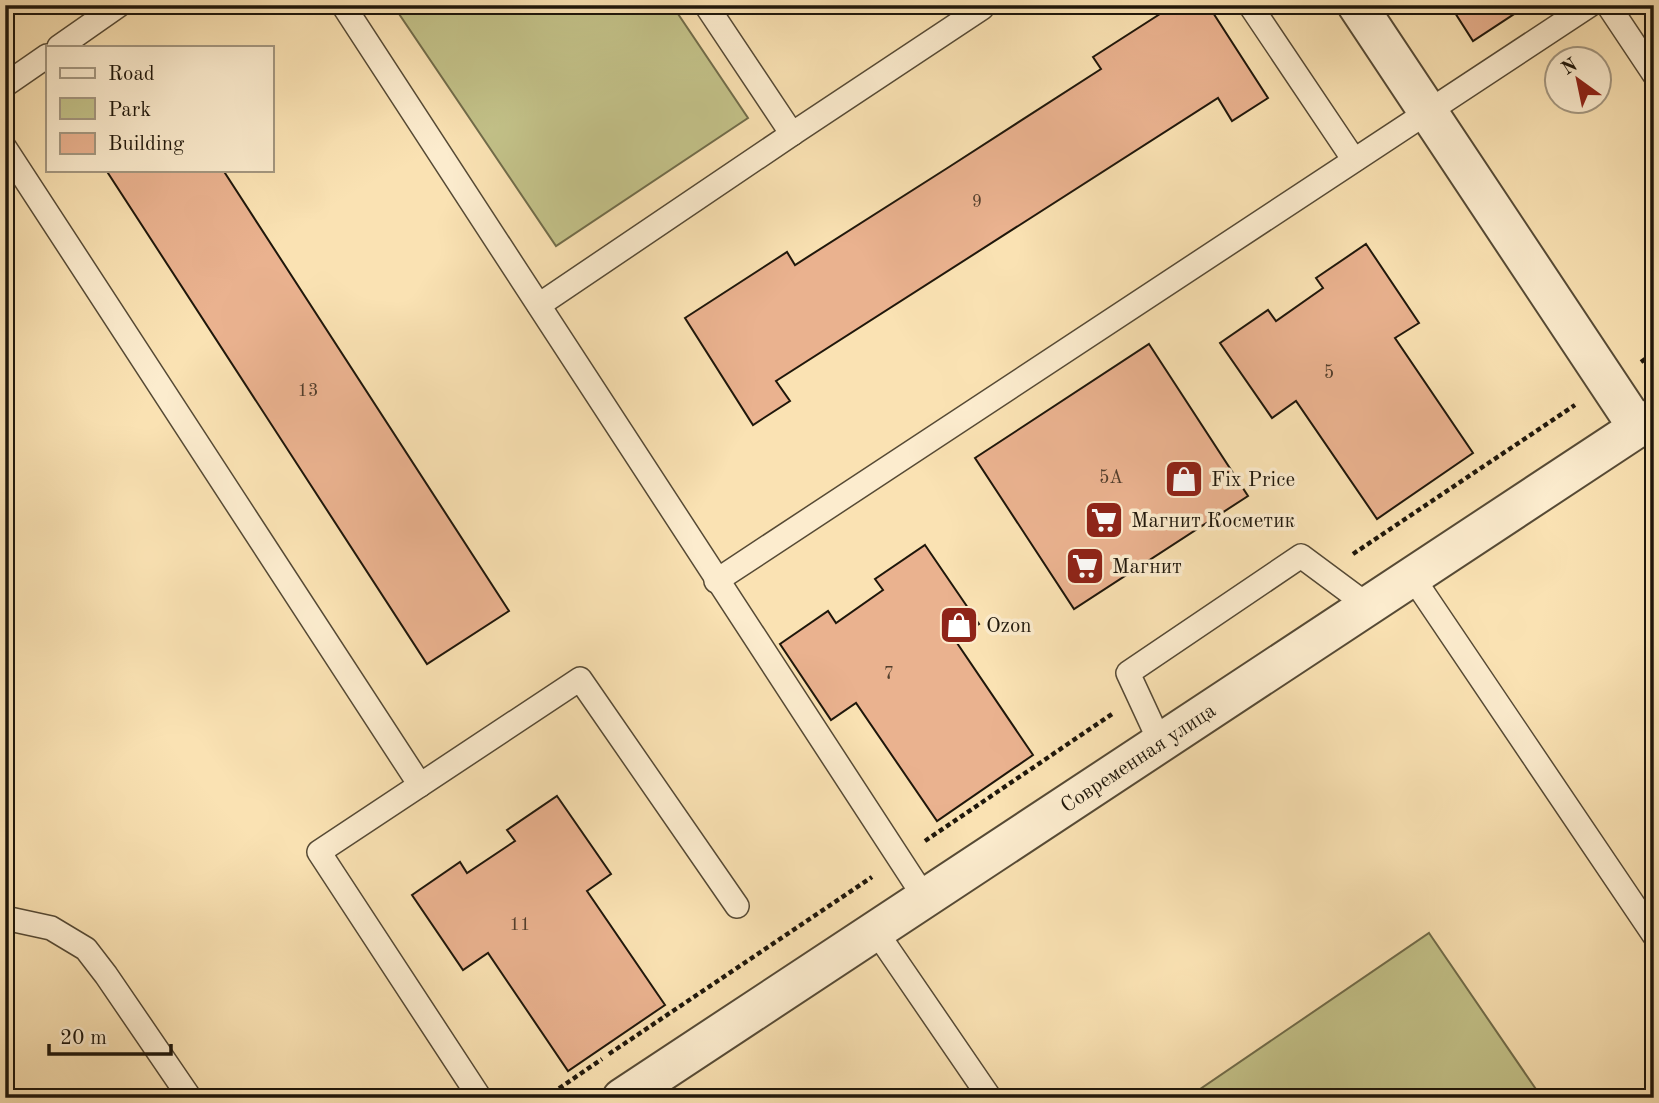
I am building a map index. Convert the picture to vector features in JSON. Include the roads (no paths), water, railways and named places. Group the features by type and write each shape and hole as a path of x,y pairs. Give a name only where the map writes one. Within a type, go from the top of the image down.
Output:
{"street":[{"path":"1357,5 1608,383 1646,422"},
{"name":"Современная улица","path":"622,1098 1646,422"}],"lane":[{"path":"60,46 119,5"},
{"path":"344,5 716,581 925,898"},
{"path":"706,5 792,134"},
{"path":"1250,5 1354,160"},
{"path":"716,581 1590,5"},
{"path":"1608,5 1654,74"},
{"path":"539,305 983,6"},
{"path":"5,85 46,57"},
{"path":"5,148 420,785"},
{"path":"1160,742 1128,673 1301,556 1367,605"},
{"path":"1411,575 1654,935"},
{"path":"480,1098 319,852 580,679 737,906"},
{"path":"5,918 51,928 86,949 190,1098"},
{"path":"874,930 990,1098"}],"place":[{"name":"Fix Price","path":"1184,479"},
{"name":"Магнит Косметик","path":"1104,520"},
{"name":"Магнит","path":"1085,566"},
{"name":"Ozon","path":"959,625"}]}
